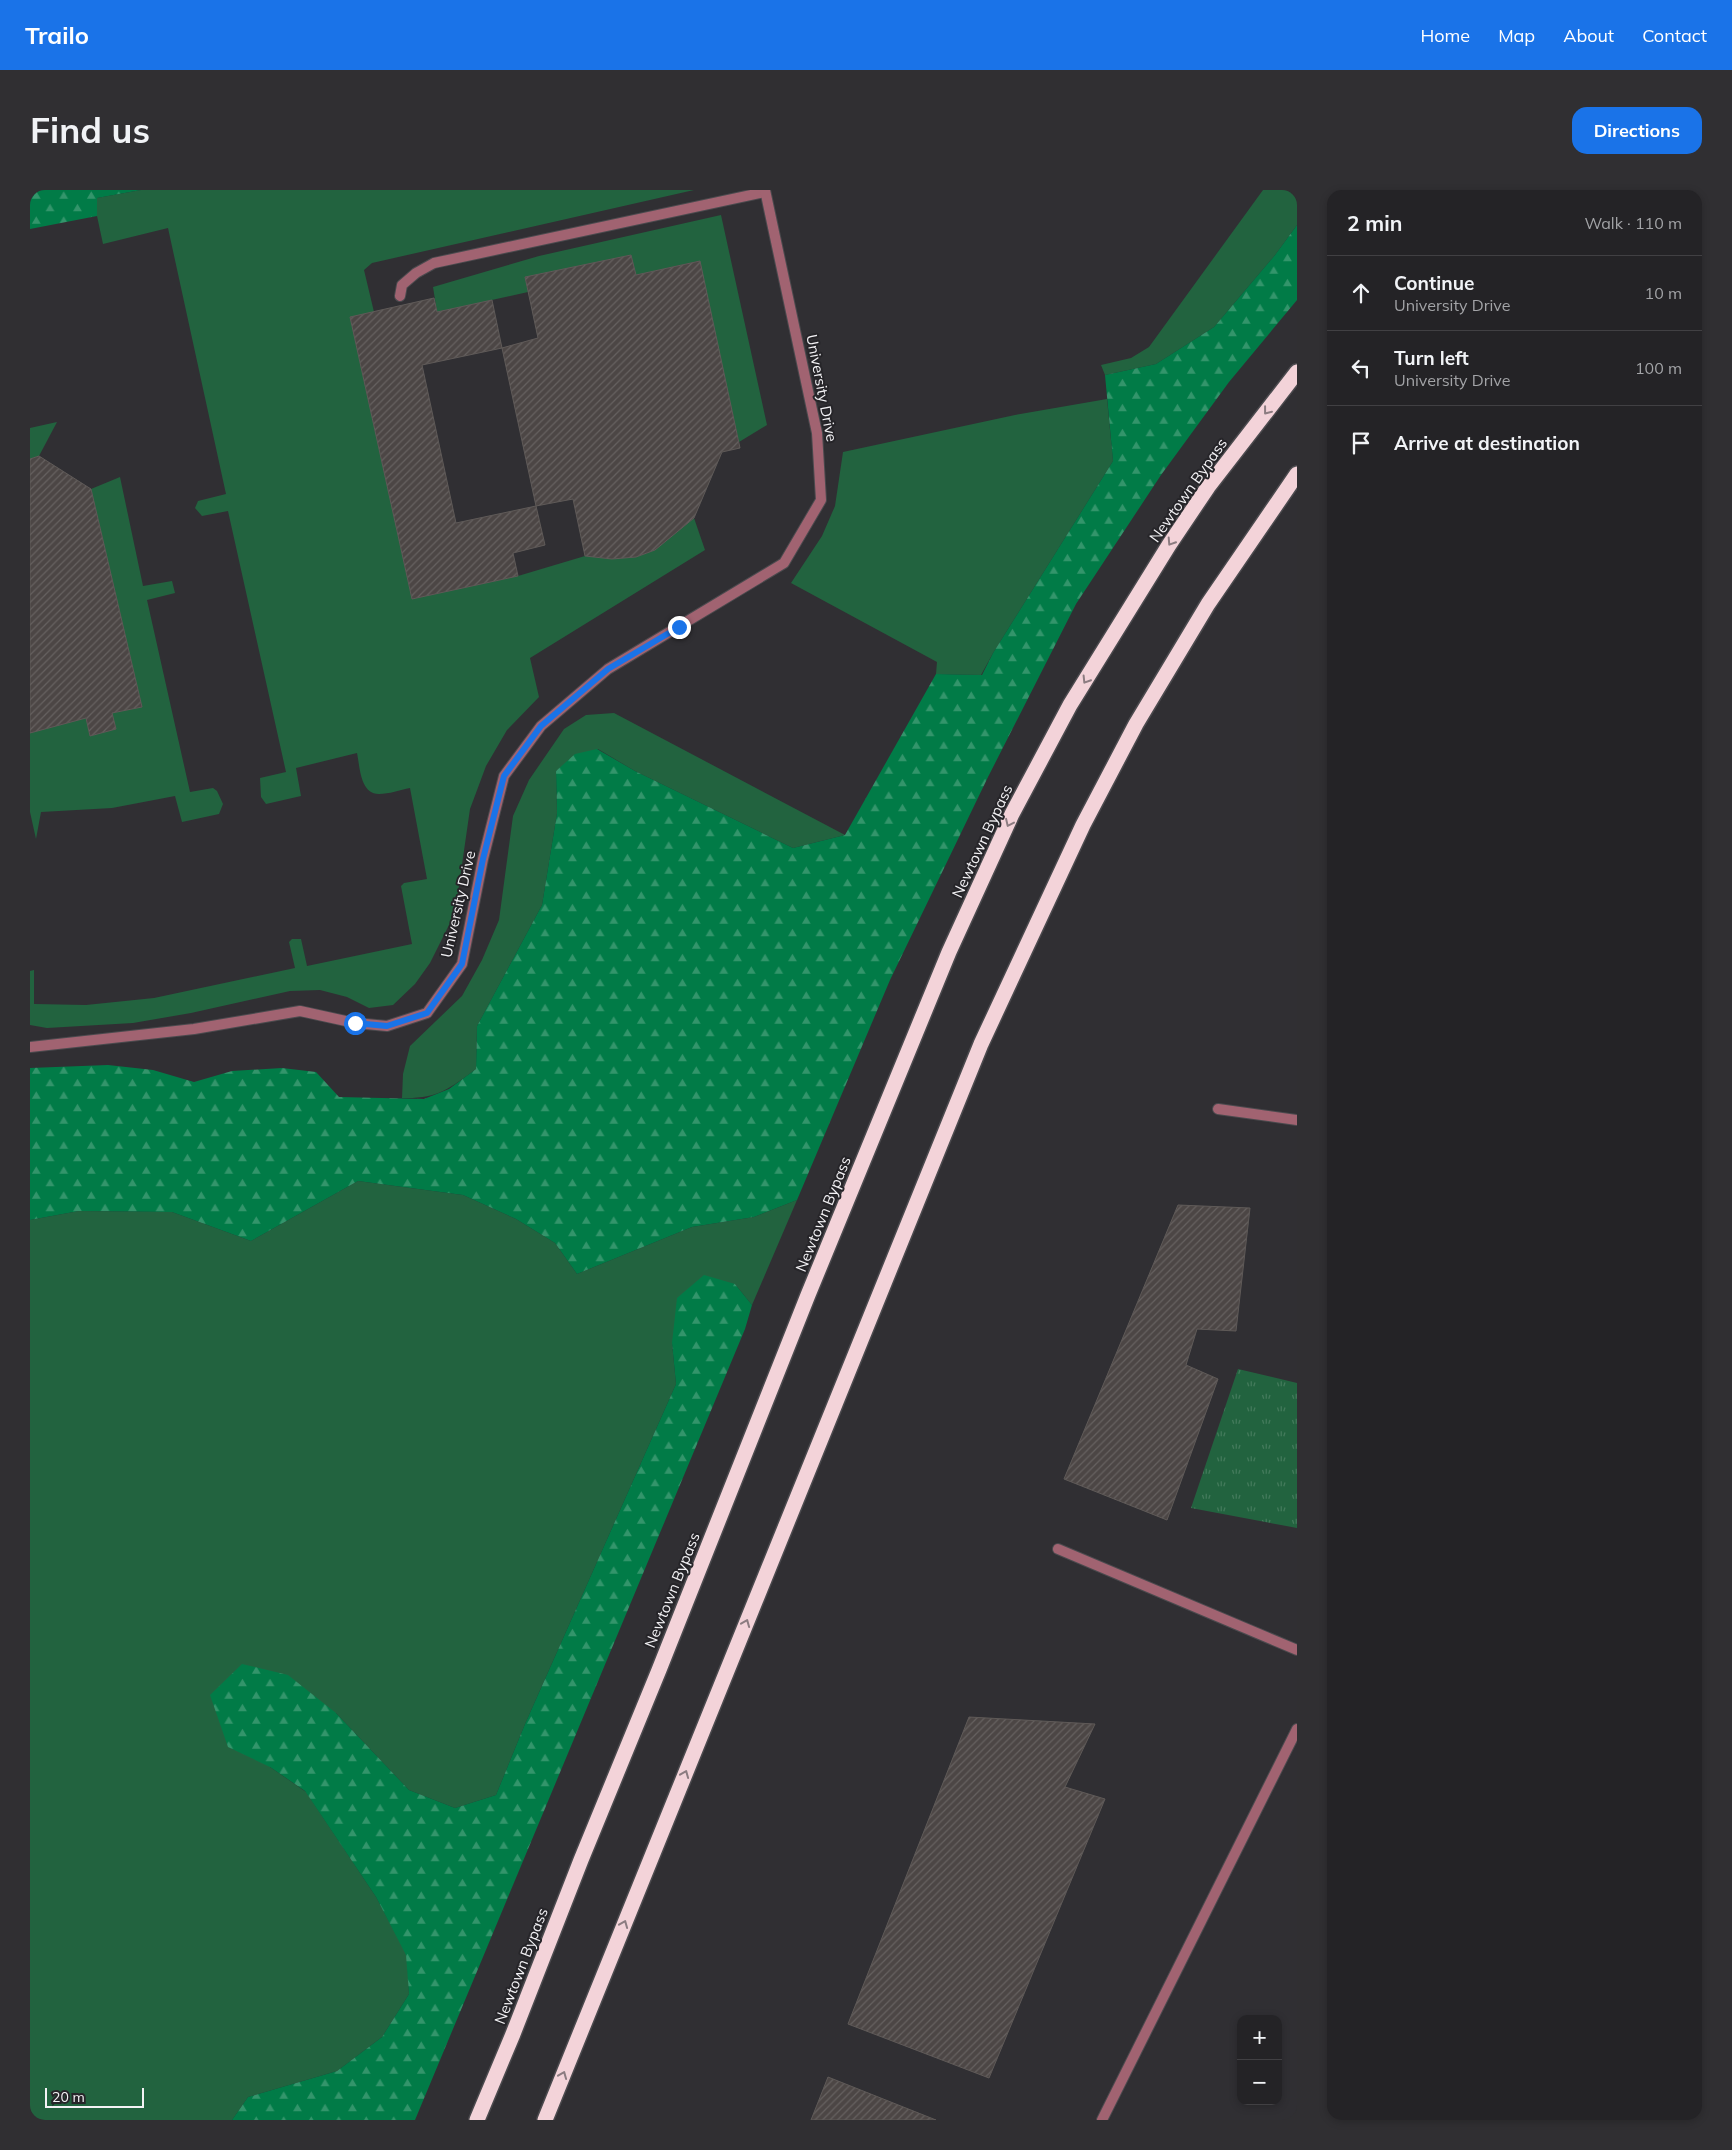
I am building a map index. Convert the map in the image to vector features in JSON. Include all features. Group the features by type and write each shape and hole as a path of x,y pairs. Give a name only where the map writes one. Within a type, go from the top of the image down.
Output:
{"highway":[{"name":"Newtown Bypass","path":"477,2120 816,1277 949,952 1012,814 1070,705 1169,545 1208,487 1297,372"},
{"path":"544,2120 981,1044 1083,825 1136,724 1208,604 1297,474"}],"lane":[{"path":"400,296 402,285 416,273 434,264 765,191"},
{"name":"University Drive","path":"30,1046 194,1029 300,1011 355,1023 387,1026 427,1013 462,964 483,859 504,776 541,726 608,669 784,564 821,500 817,433 765,191"},
{"path":"1218,1109 1297,1120"},
{"path":"1058,1549 1297,1650"},
{"path":"1102,2120 1297,1729"}],"green space":[{"path":"30,190 141,190 97,198 97,216 30,229"},
{"path":"141,190 694,190 372,263 364,270 374,312 350,317 412,599 518,576 585,556 612,559 636,557 655,550 694,518 705,550 530,658 539,697 507,730 486,766 470,809 455,913 430,963 415,984 393,1005 369,1008 347,997 320,990 290,991 191,1013 133,1023 47,1028 30,1025 30,971 34,970 34,1004 86,1005 154,998 295,968 289,942 292,939 301,939 307,966 412,944 401,886 404,883 427,879 410,788 379,794 368,790 362,779 357,753 296,768 301,796 266,804 261,797 260,778 286,772 228,511 202,516 195,508 198,501 226,494 168,228 103,244 97,216 97,198"},
{"path":"1263,190 1297,190 1297,225 1275,255 1214,327 1156,364 1105,375 1101,365 1131,358 1149,347"},
{"path":"721,215 767,425 739,442 699,261 636,275 631,255 525,277 528,292 437,312 433,287 539,256"},
{"path":"1297,225 1297,300 1229,382 1161,475 1076,604 988,777 890,980 797,1200 754,1217 692,1227 577,1274 555,1243 516,1219 463,1195 358,1181 251,1241 172,1212 79,1211 30,1220 30,1068 108,1065 153,1070 194,1082 232,1071 282,1068 316,1072 339,1097 424,1099 449,1089 476,1069 477,1026 542,905 557,813 556,771 575,754 597,749 635,771 793,848 845,835 936,674 982,675 993,653 1113,461 1105,375 1156,364 1214,327 1275,255"},
{"path":"1107,399 1113,461 981,675 936,674 937,662 791,583 822,536 835,506 843,452 1015,415"},
{"path":"57,422 39,456 30,459 30,428"},
{"path":"120,477 143,586 172,581 175,593 147,600 190,792 213,788 217,791 223,804 219,814 182,822 175,796 112,808 41,812 36,839 30,812 30,733 86,718 90,736 116,729 112,713 142,707 91,489"},
{"path":"614,713 845,835 793,848 635,771 598,749 556,771 557,813 542,905 477,1026 476,1069 450,1087 434,1095 402,1098 403,1074 410,1046 462,996 482,960 499,920 513,816 529,780 564,729 586,715"},
{"path":"358,1181 463,1195 516,1219 555,1243 577,1274 692,1227 754,1217 797,1200 752,1305 735,1284 672,1343 676,1384 525,1724 496,1795 455,1808 409,1790 336,1713 270,1767 306,1792 376,1897 407,1955 409,1994 382,2037 337,2071 248,2097 232,2120 30,2120 30,1220 79,1211 172,1212 251,1241"},
{"path":"704,1275 735,1284 752,1305 745,1329 415,2120 232,2120 248,2097 337,2071 382,2037 409,1994 406,1955 376,1897 305,1791 270,1767 228,1747 210,1695 242,1664 288,1675 336,1713 409,1790 455,1808 496,1795 525,1724 676,1384 672,1343 677,1298"},
{"path":"1238,1369 1297,1383 1297,1528 1191,1508"}],"building":[{"path":"631,255 636,275 700,261 740,448 722,452 694,518 655,550 636,557 612,559 585,556 573,499 536,506 502,348 538,338 525,277"},
{"path":"434,298 437,312 492,300 502,348 422,365 456,523 536,506 545,545 513,553 518,576 412,599 350,317"},
{"path":"39,456 91,489 142,707 112,713 116,729 90,736 86,718 30,733 30,459"},
{"path":"1178,1205 1250,1208 1236,1331 1197,1329 1186,1365 1218,1379 1167,1520 1064,1479"},
{"path":"969,1717 1095,1724 1065,1787 1105,1799 989,2078 848,2024"},
{"path":"828,2077 936,2120 811,2120"}],"route":[{"path":"355,1023 387,1026 427,1013 462,964 483,859 504,776 541,726 608,669 679,627"}]}
